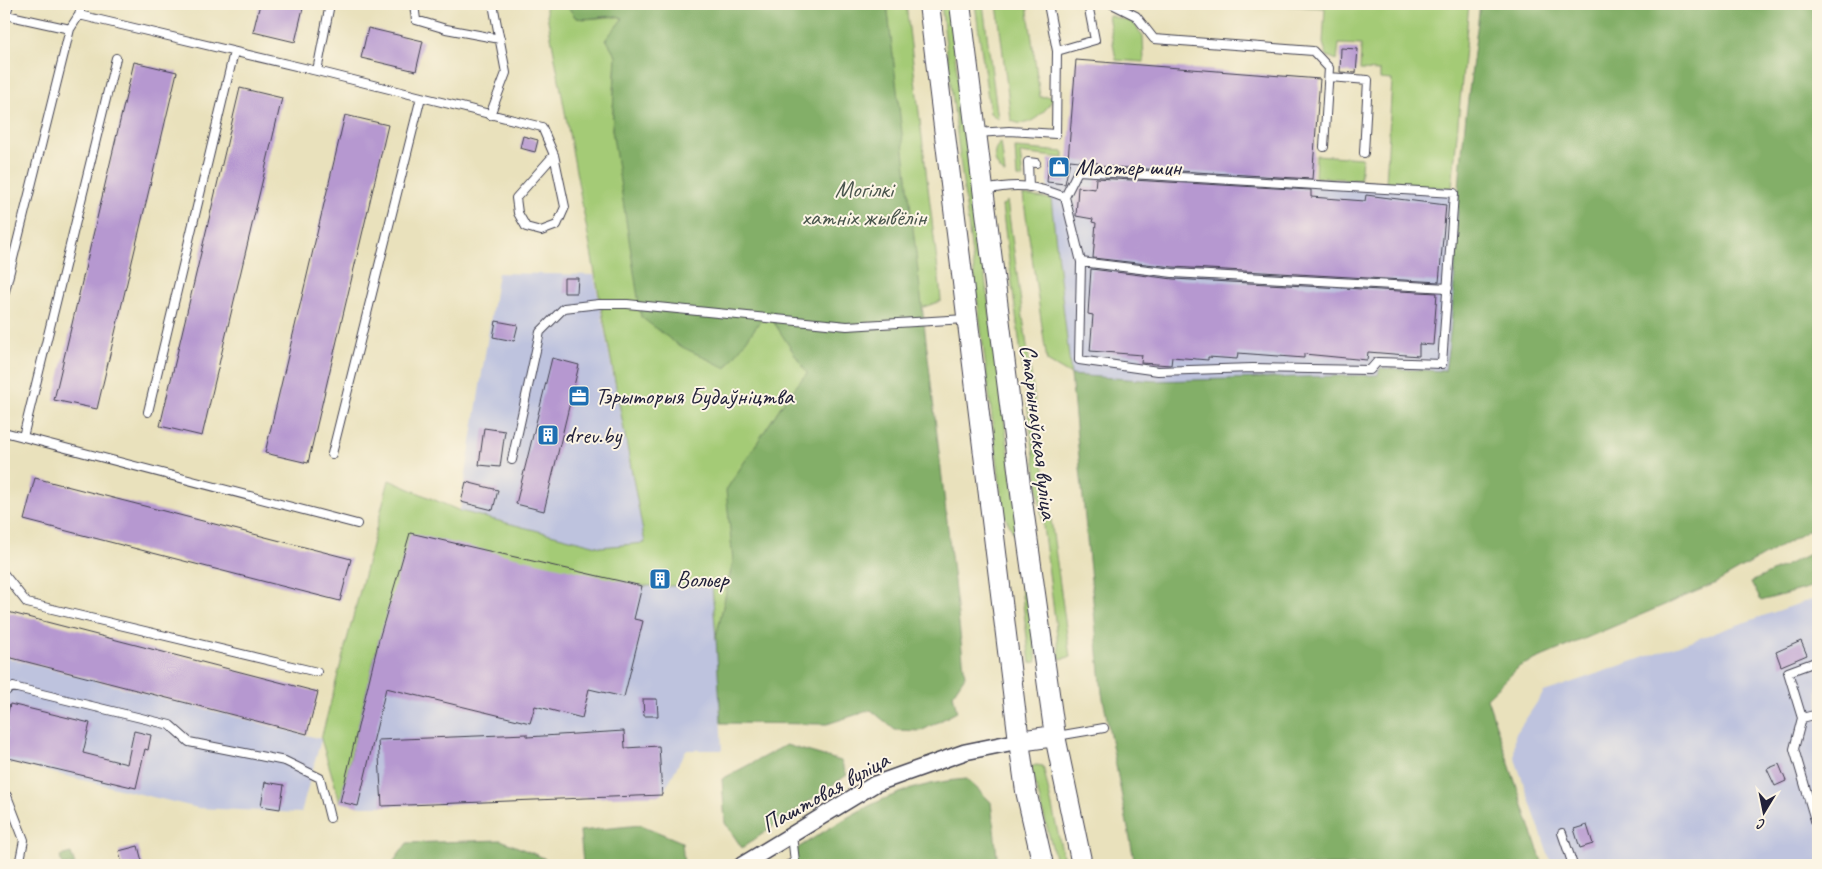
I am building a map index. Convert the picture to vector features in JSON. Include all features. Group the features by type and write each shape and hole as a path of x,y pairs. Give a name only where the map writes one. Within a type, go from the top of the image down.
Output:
{"main road":[{"path":"929,4 966,319 1019,740 1026,791 1043,865"},
{"name":"Старынаўская вуліца","path":"960,4 1022,501 1055,736 1082,865"},
{"path":"1019,740 1055,736"}],"street":[{"name":"Паштовая вуліца","path":"742,865 875,784 965,752 1019,740"}],"lane":[{"path":"9,4 5,15 70,29"},
{"path":"4,295 70,29 79,15 82,4"},
{"path":"316,71 330,4"},
{"path":"414,4 416,20 446,29 500,39"},
{"path":"490,115 506,73 494,4"},
{"path":"976,133 1009,131 1056,134 1057,51 1048,4"},
{"path":"1057,51 1095,40 1088,4"},
{"path":"1112,4 1136,16 1154,39 1313,51 1329,68 1324,147"},
{"path":"79,15 316,71 542,128 554,155 565,207 558,225 541,232 526,227 518,214 516,198 554,155"},
{"path":"148,412 234,52"},
{"path":"23,438 116,58"},
{"path":"1328,77 1368,80 1364,153"},
{"path":"332,454 421,97"},
{"path":"1029,187 1028,162 1036,163"},
{"path":"1078,171 1454,193 1442,364 1377,362 1370,370 1253,368 1158,371 1079,360 1081,262 1066,197 1078,171"},
{"path":"983,190 1016,184 1050,191 1066,197"},
{"path":"1081,262 1173,273 1448,288"},
{"path":"512,460 540,332 564,308 599,304 627,304 847,326 966,319"},
{"path":"4,432 357,524"},
{"path":"4,574 27,603 316,672"},
{"path":"1818,661 1788,672 1802,718 1794,749 1818,830"},
{"path":"4,692 12,686 170,725 189,742 285,761 320,778 330,818"},
{"path":"1802,718 1818,714"},
{"path":"1055,736 1104,728"},
{"path":"4,796 7,796 24,840 19,865"},
{"path":"1562,833 1573,865"},
{"path":"788,865 795,862 792,835"}],"shaded area":[{"path":"1049,159 1459,189 1451,332 1445,371 1380,368 1379,375 1155,381 1071,375 1051,199 1047,183"},
{"path":"498,273 594,275 645,544 601,547 460,511"},
{"path":"642,584 713,586 722,750 686,750 662,795 382,806 358,806 340,802 379,639"},
{"path":"1818,597 1818,865 1552,865 1514,756 1515,735 1544,692"},
{"path":"4,657 321,739 301,813 198,808 4,761"}],"green space":[{"path":"545,4 566,4 576,18 623,18 607,39 616,56 612,130 767,311 808,373 785,400 727,490 733,561 716,638 712,586 642,586 379,639 340,802 321,739 389,480 460,511 601,547 645,543"},
{"name":"Могілкі хатніх жывёлін","path":"566,4 887,4 965,676 953,694 957,712 921,731 895,730 871,710 827,724 721,723 716,638 733,561 726,490 785,400 807,373 767,312 726,368 678,345 641,317 612,130 616,56 606,39 623,18 611,16 589,19 576,18"},
{"path":"887,4 906,4 940,287 941,301 921,308"},
{"path":"941,4 948,4 1037,662 1030,663 1015,536 1004,515"},
{"path":"975,4 983,4 998,119 990,113"},
{"path":"997,4 1027,4 1040,97 1054,96 1037,118 1024,123 1017,123 1011,120"},
{"path":"1259,4 1469,4 1452,188 1386,184 1392,80 1380,79 1380,71 1360,70 1361,45 1339,44 1337,60 1327,56 1323,43 1325,8"},
{"path":"1480,4 1818,4 1818,525 1714,584 1520,666 1487,698 1543,865 1135,865 1102,693 1071,375 1155,381 1378,375 1380,368 1445,371 1453,303 1461,166"},
{"path":"1108,15 1134,23 1143,37 1144,62 1116,60"},
{"path":"1001,142 1005,174 998,167 995,159 995,150"},
{"path":"1015,148 1064,152 1064,158 1020,153 1023,178 1017,177"},
{"path":"1316,155 1362,158 1360,180 1315,177"},
{"path":"1023,195 1051,199 1071,375 1047,361"},
{"path":"1007,201 1070,657 1060,659 1002,206"},
{"path":"1818,550 1818,585 1761,601 1751,582"},
{"path":"786,745 841,761 847,775 742,848 725,823 722,779"},
{"path":"1036,765 1043,766 1065,865 1057,865 1031,767"},
{"path":"967,779 991,802 998,865 791,865 793,851 875,803 918,787"},
{"path":"641,825 682,842 684,865 583,863 580,831"},
{"path":"501,840 544,858 549,865 391,865 407,843"},
{"path":"71,853 75,865 62,865 60,856"}],"building":[{"path":"260,4 304,4 295,42 253,32"},
{"path":"368,28 423,41 416,71 361,58"},
{"path":"1341,48 1358,49 1356,73 1340,72"},
{"path":"1076,60 1320,79 1312,179 1097,166 1098,163 1070,160 1065,184 1047,182 1049,159 1068,160"},
{"path":"134,62 177,72 97,409 54,400"},
{"path":"240,88 282,98 202,436 160,426"},
{"path":"345,115 388,125 308,463 265,453"},
{"path":"523,136 538,140 535,152 520,148"},
{"path":"1096,178 1311,190 1311,197 1365,201 1366,195 1446,205 1439,282 1173,267 1093,258 1096,223 1092,222 1093,219 1076,216 1078,187 1095,189"},
{"path":"1091,269 1173,279 1437,293 1433,345 1419,344 1419,356 1368,352 1367,360 1304,354 1304,358 1238,353 1237,359 1208,357 1208,360 1172,357 1171,365 1141,363 1142,355 1090,351 1093,315 1088,314"},
{"path":"564,278 578,278 577,293 564,293"},
{"path":"496,321 518,325 514,341 493,337"},
{"name":"drev.by","path":"552,358 579,365 544,511 516,504"},
{"path":"484,428 505,431 500,467 479,465"},
{"path":"35,478 351,559 340,601 24,520"},
{"path":"466,482 498,490 493,510 461,502"},
{"path":"410,533 642,586 634,619 643,621 624,697 589,689 582,718 535,706 530,723 386,688 358,806 340,802 379,639"},
{"path":"4,611 318,692 307,734 4,656"},
{"path":"1801,641 1807,655 1781,666 1776,652"},
{"path":"643,699 657,699 658,716 644,716"},
{"path":"10,704 90,723 83,753 127,764 134,731 151,735 148,750 145,749 136,788 4,757 8,729 4,728"},
{"path":"624,731 625,748 659,746 662,795 382,806 378,740 527,734 527,737"},
{"path":"1779,764 1786,781 1775,786 1767,769"},
{"path":"265,782 284,785 280,809 261,806"},
{"path":"1587,825 1593,844 1580,848 1574,829"},
{"path":"138,846 143,865 122,865 119,851"}],"place":[{"name":"Мастер шин","path":"1059,167"},
{"name":"Тэрыторыя Будаўніцтва","path":"579,396"},
{"name":"drev.by","path":"548,435"},
{"name":"Вольер","path":"660,579"}]}
